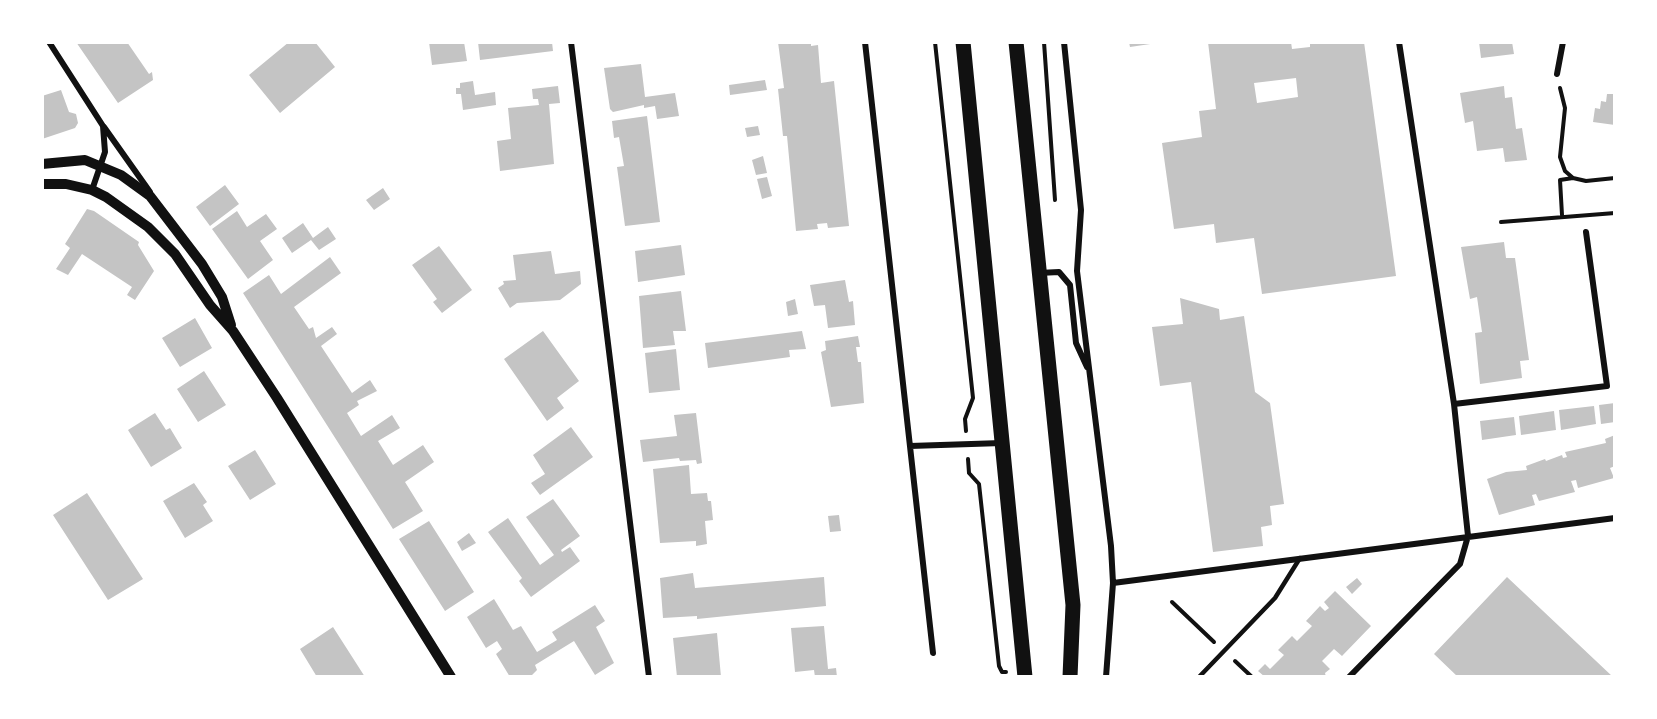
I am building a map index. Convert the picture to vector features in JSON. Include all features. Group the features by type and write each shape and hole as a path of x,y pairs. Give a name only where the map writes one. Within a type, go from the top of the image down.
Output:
{"main road":[{"path":"963,42 1004,443 1025,677"},
{"path":"1016,42 1073,605 1070,677"}],"street":[{"path":"49,42 103,126 222,297 233,331"},
{"path":"571,42 649,677"},
{"path":"865,42 933,653"},
{"path":"1064,42 1081,210 1077,271 1111,546 1113,583 1106,677"},
{"path":"1349,677 1460,564 1468,536 1454,404 1399,42"},
{"path":"1557,74 1563,42"},
{"path":"92,190 105,152 103,126"},
{"path":"42,164 85,160 102,166 150,196 173,224"},
{"path":"42,184 66,184 92,190 125,208 148,226 175,254 210,305 233,331 451,677"},
{"path":"1454,404 1607,386 1586,232"},
{"path":"1038,273 1059,272 1070,285 1077,343 1090,373"},
{"path":"910,446 1004,443"},
{"path":"1113,583 1615,518"}],"lane":[{"path":"1199,677 1275,598 1300,558"}],"path":[{"path":"935,42 973,398 965,419 969,473 979,484 999,666 1002,672"},
{"path":"1044,42 1055,211"},
{"path":"1557,74 1565,108 1560,157 1565,171 1574,178"},
{"path":"1501,222 1562,215 1560,180 1574,178 1586,181 1615,178"},
{"path":"1172,603 1202,630"},
{"path":"1239,664 1252,677"}],"building":[{"path":"76,42 127,42 149,74 152,72 153,80 118,103"},
{"path":"289,42 315,42 335,67 280,113 249,75"},
{"path":"429,42 464,42 467,61 432,65"},
{"path":"478,42 552,42 553,51 480,60"},
{"path":"778,42 811,42 811,46 818,45 821,83 834,81 849,226 828,228 827,223 817,224 818,229 796,231 787,136 783,136 778,89 784,88"},
{"path":"1129,42 1157,42 1157,43 1130,47"},
{"path":"1208,42 1291,42 1292,49 1310,47 1310,42 1364,42 1396,276 1262,294 1254,238 1216,243 1214,224 1174,229 1162,143 1202,137 1199,111 1216,109","holes":["1296,78 1298,97 1257,103 1254,83"]},
{"path":"1479,42 1512,42 1514,54 1481,58"},
{"path":"641,64 645,97 675,93 679,116 657,119 655,106 644,108 644,105 613,112 610,109 604,68"},
{"path":"765,80 767,90 730,95 729,85"},
{"path":"473,81 475,95 495,92 496,105 463,110 461,94 456,94 456,88 460,88 460,83"},
{"path":"558,86 560,103 549,104 554,164 500,171 497,141 511,139 508,108 539,105 538,99 533,99 532,89"},
{"path":"1504,86 1505,98 1512,97 1516,129 1522,128 1527,160 1505,162 1503,148 1477,151 1473,121 1465,123 1460,93"},
{"path":"61,90 69,112 76,114 78,123 75,128 42,139 42,96"},
{"path":"1607,94 1615,94 1615,125 1593,122 1595,108 1600,109 1601,101 1606,102"},
{"path":"647,116 660,222 625,226 617,167 624,166 619,137 614,138 612,121"},
{"path":"758,126 760,135 747,137 745,128"},
{"path":"763,156 767,173 756,175 752,160"},
{"path":"767,177 772,196 762,199 757,179"},
{"path":"225,185 239,204 210,226 196,207"},
{"path":"383,188 390,199 374,210 366,200"},
{"path":"87,209 94,211 139,242 138,245 154,271 135,300 127,295 132,287 82,254 68,275 56,269 70,248 65,244"},
{"path":"237,211 247,227 266,214 277,229 260,241 273,260 248,279 212,229"},
{"path":"303,223 313,238 328,227 336,239 319,250 311,240 292,253 282,238"},
{"path":"1504,242 1506,258 1515,258 1529,360 1520,361 1522,378 1480,384 1475,333 1482,332 1477,297 1470,299 1461,247"},
{"path":"681,245 685,275 638,282 635,251"},
{"path":"439,246 472,290 442,313 433,302 437,299 412,265"},
{"path":"551,251 555,274 580,271 581,284 560,300 517,303 510,308 498,288 504,284 503,281 516,280 513,255"},
{"path":"330,257 341,273 294,307 309,329 313,327 316,338 332,327 337,334 321,346 352,393 370,380 377,391 357,401 359,405 347,413 361,436 392,415 400,428 378,441 393,465 423,445 434,462 405,482 423,511 393,529 243,293 269,275 281,294"},
{"path":"845,280 849,302 853,301 855,325 828,328 825,305 814,306 810,285"},
{"path":"681,291 686,331 673,331 675,345 643,348 639,296"},
{"path":"1180,298 1219,309 1220,320 1244,316 1255,392 1270,403 1284,504 1270,506 1272,525 1261,527 1263,546 1213,552 1191,382 1160,386 1152,327 1183,324"},
{"path":"795,299 798,314 788,316 786,302"},
{"path":"195,318 212,348 180,367 162,338"},
{"path":"543,331 579,381 557,398 564,408 547,421 504,359"},
{"path":"802,331 806,349 789,350 790,357 708,368 705,343"},
{"path":"858,336 860,347 856,347 858,362 861,362 864,403 831,407 821,352 826,350 825,341"},
{"path":"676,349 680,390 649,393 645,353"},
{"path":"204,371 226,405 198,422 177,389"},
{"path":"1615,403 1615,422 1601,424 1599,405"},
{"path":"1594,406 1596,424 1561,430 1559,410"},
{"path":"1554,411 1556,430 1521,435 1519,416"},
{"path":"155,413 166,430 170,428 182,448 151,467 128,430"},
{"path":"696,413 702,463 697,464 696,460 680,461 679,458 643,462 640,440 677,436 674,415"},
{"path":"1514,417 1516,435 1482,440 1480,421"},
{"path":"571,427 593,457 540,495 531,483 545,474 533,455"},
{"path":"1615,435 1615,466 1610,468 1614,478 1578,488 1576,480 1571,481 1575,492 1539,501 1536,494 1532,495 1535,505 1499,515 1487,479 1506,472 1527,470 1526,466 1545,459 1546,461 1562,455 1563,458 1567,457 1565,452 1606,443 1605,439"},
{"path":"255,450 276,484 250,500 228,466"},
{"path":"689,465 691,494 707,493 708,501 711,501 713,520 705,521 707,544 696,546 696,541 660,543 653,469"},
{"path":"194,483 207,502 203,505 213,521 185,538 163,501"},
{"path":"87,493 143,579 108,600 53,515"},
{"path":"553,499 580,536 561,550 562,552 570,547 580,561 531,597 519,581 522,578 488,532 508,518 540,565 554,555 526,517"},
{"path":"839,515 841,531 830,532 828,516"},
{"path":"429,521 474,592 445,611 399,539"},
{"path":"469,533 476,543 462,551 457,542"},
{"path":"693,573 695,588 824,577 826,606 697,619 697,616 663,618 660,578"},
{"path":"1507,577 1613,677 1458,677 1434,654"},
{"path":"1357,578 1362,584 1352,594 1346,587"},
{"path":"1335,591 1371,626 1342,656 1334,649 1322,661 1330,669 1325,673 1326,677 1265,677 1258,671 1265,664 1270,669 1284,655 1278,650 1292,636 1297,641 1312,626 1306,621 1320,606 1325,611 1329,608 1324,602"},
{"path":"494,599 513,630 521,626 537,652 557,640 552,632 595,605 605,621 596,627 614,663 595,675 574,641 535,665 537,670 530,677 510,677 496,654 502,649 497,641 486,648 467,617"},
{"path":"824,626 828,669 836,668 837,677 815,677 814,670 795,672 791,628"},
{"path":"333,627 365,677 317,677 300,649"},
{"path":"717,633 721,677 677,677 673,638"}]}
